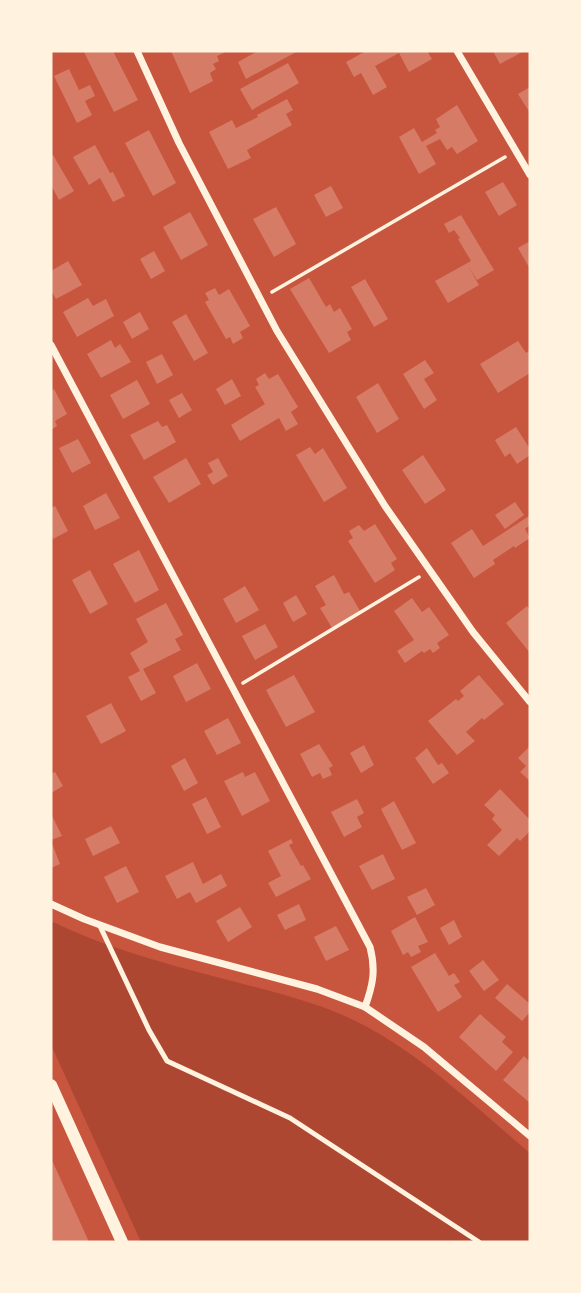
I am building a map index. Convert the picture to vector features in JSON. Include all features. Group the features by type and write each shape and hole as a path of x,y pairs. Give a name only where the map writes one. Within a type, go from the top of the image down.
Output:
{"street":[{"path":"137,51 179,143 277,331 385,506 473,632 530,702"},
{"path":"457,51 530,174"},
{"path":"51,345 370,947 374,974 365,1007"},
{"path":"51,904 160,947 317,989 365,1007 424,1047 530,1136"},
{"path":"51,1084 122,1242"}],"lane":[{"path":"99,924 149,1030 167,1061 290,1118 479,1242"}],"path":[{"path":"261,299 516,151"},
{"path":"233,690 430,570"}],"shaded area":[{"path":"51,921 140,956 321,1006 361,1024 413,1056 530,1153 530,1242 141,1242 51,1045"}],"building":[{"path":"113,51 138,100 114,112 84,52"},
{"path":"171,51 228,51 217,56 219,61 213,64 216,69 210,73 213,81 190,93"},
{"path":"258,51 298,51 246,79 238,62"},
{"path":"366,51 427,51 432,59 409,72 399,53 375,66 387,87 373,95 361,73 354,77 346,62"},
{"path":"493,51 524,51 500,64"},
{"path":"288,63 299,83 252,110 240,89"},
{"path":"69,69 79,90 90,85 95,96 85,101 92,115 77,123 54,76"},
{"path":"530,87 530,113 518,94"},
{"path":"287,99 293,110 286,114 292,125 247,150 251,158 228,169 209,132 232,120 236,128"},
{"path":"457,105 478,141 457,154 452,147 447,150 440,139 426,146 436,164 419,174 399,137 414,128 422,142 437,133 435,130 440,127 436,119"},
{"path":"149,130 176,183 153,196 125,143"},
{"path":"95,145 125,196 113,202 100,178 89,185 73,157"},
{"path":"53,155 74,191 59,200 51,185"},
{"path":"503,182 517,205 499,216 485,192"},
{"path":"331,186 343,208 326,217 314,195"},
{"path":"276,207 296,244 274,257 253,219"},
{"path":"190,212 208,245 181,260 163,227"},
{"path":"461,215 494,270 477,280 468,266 479,285 448,303 435,281 471,261 458,239 460,238 454,230 449,233 444,224"},
{"path":"530,241 530,269 518,248"},
{"path":"154,251 165,271 151,279 140,259"},
{"path":"68,261 82,285 56,299 51,290 51,271"},
{"path":"309,278 326,307 330,304 334,312 340,308 352,329 347,332 351,340 329,353 290,289"},
{"path":"365,279 388,319 374,327 351,287"},
{"path":"215,288 219,295 229,289 250,326 240,332 243,338 233,344 230,337 226,339 205,302 209,300 205,293"},
{"path":"88,298 93,306 106,299 114,316 77,337 63,312"},
{"path":"140,312 149,329 132,339 123,322"},
{"path":"186,314 208,353 194,361 172,322"},
{"path":"111,340 115,348 120,344 131,362 101,378 87,354"},
{"path":"518,341 526,353 530,350 530,373 498,393 480,364"},
{"path":"162,354 173,375 157,384 146,362"},
{"path":"425,360 434,373 424,379 437,400 424,409 403,374"},
{"path":"265,373 269,379 278,374 298,407 291,412 298,424 286,431 279,418 240,441 231,425 265,404 255,387 259,385 256,379"},
{"path":"232,379 241,396 225,405 216,389"},
{"path":"137,380 150,404 123,419 110,395"},
{"path":"378,383 399,419 377,433 356,397"},
{"path":"54,389 67,414 55,421 57,426 51,430 51,391"},
{"path":"182,393 192,410 179,418 169,400"},
{"path":"158,421 162,427 167,425 176,442 144,460 130,435"},
{"path":"516,427 530,449 530,455 517,464 510,453 505,457 495,440"},
{"path":"78,439 91,463 72,473 59,448"},
{"path":"310,447 315,454 323,448 347,488 324,502 296,455"},
{"path":"423,455 446,490 425,504 402,470"},
{"path":"186,458 201,484 169,503 153,477"},
{"path":"218,458 228,476 213,485 207,475 213,472 208,463"},
{"path":"106,493 120,518 95,530 83,506"},
{"path":"515,502 524,515 505,529 495,515"},
{"path":"55,506 68,531 53,539 51,508"},
{"path":"529,516 530,525 525,529 530,538 493,560 495,564 474,578 451,543 472,529 483,546"},
{"path":"375,524 397,559 391,563 395,570 375,583 348,541 353,538 349,531 359,525 364,531"},
{"path":"139,550 159,590 135,603 113,564"},
{"path":"90,570 108,604 90,614 72,580"},
{"path":"334,575 344,594 349,592 360,611 332,628 320,608 326,605 315,586"},
{"path":"245,586 259,610 236,623 223,599"},
{"path":"296,595 307,614 293,622 283,603"},
{"path":"412,598 422,612 429,607 449,635 437,643 440,648 433,653 430,649 424,653 422,651 405,663 397,651 414,640 394,611"},
{"path":"166,603 183,635 175,639 181,650 143,669 156,693 141,701 128,677 140,671 130,653 148,642 136,619"},
{"path":"527,606 530,611 530,653 506,623"},
{"path":"265,624 278,647 255,660 242,636"},
{"path":"197,663 211,689 186,702 173,676"},
{"path":"294,675 315,712 286,727 266,690"},
{"path":"479,675 504,704 466,732 475,741 457,755 428,721 464,696 460,691"},
{"path":"111,703 126,731 101,744 86,716"},
{"path":"228,718 241,743 217,755 204,731"},
{"path":"319,744 333,766 329,768 332,775 323,779 320,773 312,777 300,754"},
{"path":"364,745 374,765 361,773 350,753"},
{"path":"530,746 530,781 520,772 526,766 518,758"},
{"path":"427,748 438,765 442,763 449,773 433,784 415,758"},
{"path":"185,758 198,783 184,791 171,766"},
{"path":"55,772 63,786 51,793 51,774"},
{"path":"243,772 245,777 255,772 270,801 242,816 224,781"},
{"path":"500,789 530,820 530,831 520,841 517,838 499,856 487,845 502,830 492,819 495,815 484,805"},
{"path":"206,797 221,827 207,834 192,804"},
{"path":"357,799 364,813 357,817 362,827 344,837 331,812"},
{"path":"394,801 416,843 402,850 381,809"},
{"path":"51,814 62,836 51,840"},
{"path":"111,826 120,843 93,856 85,839"},
{"path":"291,839 293,843 289,845 311,879 276,897 268,883 281,876 268,851"},
{"path":"51,841 60,864 51,868"},
{"path":"383,854 395,879 372,890 359,866"},
{"path":"193,862 203,884 221,874 227,886 196,903 190,892 177,899 165,876"},
{"path":"126,866 139,892 117,903 104,877"},
{"path":"426,888 435,905 417,915 407,897"},
{"path":"299,904 306,920 285,930 277,915"},
{"path":"240,907 252,927 228,942 216,921"},
{"path":"415,917 428,942 418,946 421,952 411,957 408,952 403,955 391,931"},
{"path":"454,920 462,937 449,945 440,928"},
{"path":"336,926 349,950 326,961 314,937"},
{"path":"435,953 449,976 454,973 460,982 454,985 462,997 438,1012 411,967"},
{"path":"483,960 499,980 484,991 469,971"},
{"path":"507,984 530,1004 530,1012 522,1021 495,998"},
{"path":"480,1014 506,1037 502,1042 513,1052 496,1071 459,1037"},
{"path":"524,1056 530,1062 530,1103 503,1080"},
{"path":"51,1158 89,1242 51,1242"}]}
